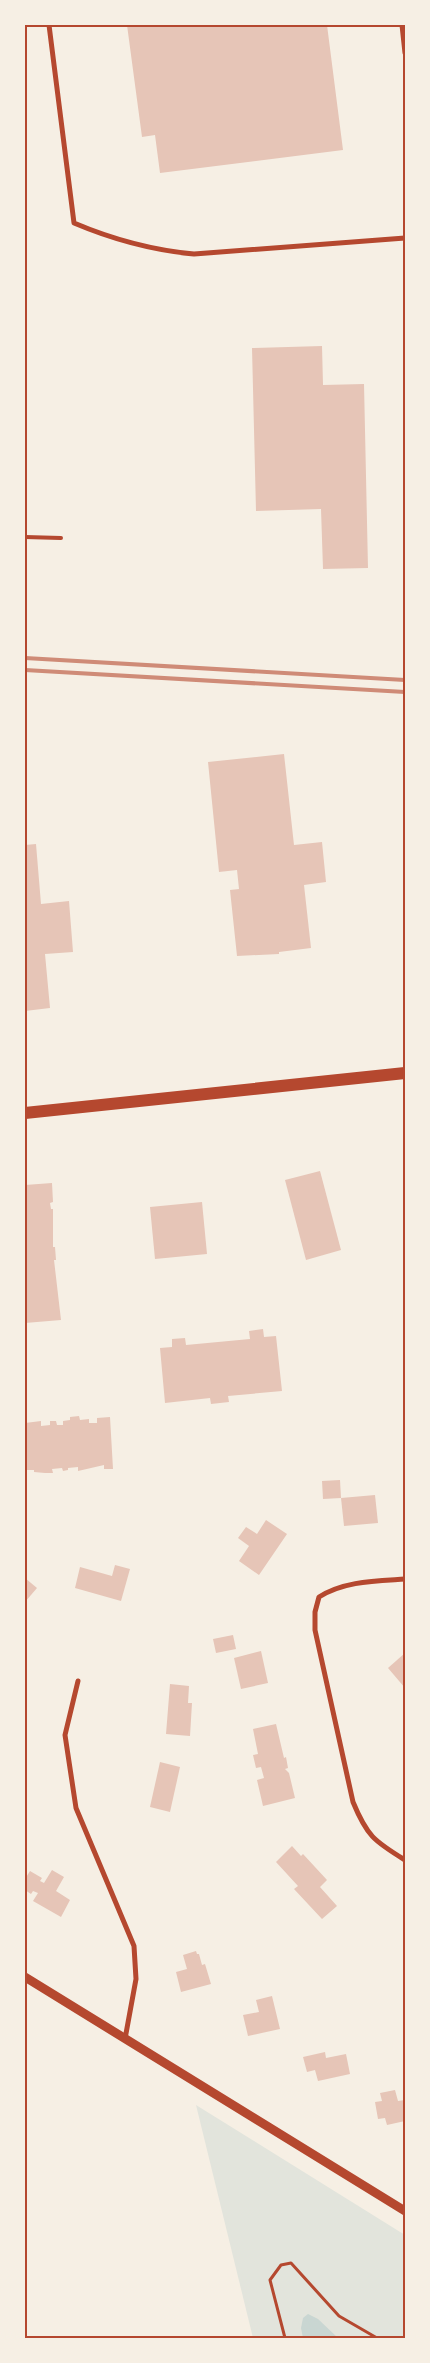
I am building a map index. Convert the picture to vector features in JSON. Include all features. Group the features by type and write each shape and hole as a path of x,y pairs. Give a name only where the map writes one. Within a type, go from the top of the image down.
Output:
{"main road":[{"path":"25,1113 405,1073"}],"street":[{"path":"49,25 74,223 128,244 160,251 194,254 405,238"},
{"path":"402,25 405,53"},
{"path":"405,1579 332,1588 319,1597 315,1612 315,1630 353,1802 362,1825 376,1842 405,1860"},
{"path":"78,1681 64,1735 76,1808 134,1946 136,1979 125,2039"},
{"path":"25,1976 405,2211"}],"lane":[{"path":"25,537 60,538"}],"path":[{"path":"285,2338 270,2280 281,2265 291,2263 339,2316 376,2338"}],"shaded area":[{"path":"196,2105 405,2235 405,2338 253,2338"},
{"path":"308,2314 318,2319 338,2338 303,2338 301,2328 303,2318"}],"building":[{"path":"127,25 327,25 343,150 160,173 155,135 142,137"},
{"path":"322,346 323,385 364,384 368,568 323,569 321,509 256,511 252,348"},
{"path":"284,754 294,845 322,842 326,882 304,885 311,948 279,952 279,954 237,956 230,890 239,889 237,870 219,872 208,762"},
{"path":"36,844 41,904 69,901 73,952 45,954 50,1008 25,1011 25,845"},
{"path":"320,1171 341,1250 306,1260 285,1180"},
{"path":"52,1183 53,1202 50,1203 51,1209 53,1209 53,1247 55,1247 56,1260 54,1260 61,1320 25,1323 25,1185"},
{"path":"202,1202 207,1254 155,1259 150,1207"},
{"path":"263,1329 264,1337 276,1336 282,1391 228,1396 229,1402 211,1404 210,1398 165,1403 160,1348 172,1347 172,1339 185,1338 186,1345 250,1339 249,1331"},
{"path":"79,1416 80,1420 89,1419 89,1423 97,1423 97,1418 110,1417 113,1469 104,1469 104,1465 78,1471 78,1467 68,1468 68,1470 63,1471 62,1468 52,1469 53,1473 25,1470 25,1423 41,1421 41,1426 50,1425 50,1421 56,1421 57,1425 63,1425 63,1421 70,1420 70,1417"},
{"path":"340,1480 341,1498 323,1499 322,1481"},
{"path":"375,1495 378,1523 344,1526 341,1498"},
{"path":"266,1520 287,1534 259,1575 239,1561 249,1546 238,1538 246,1527 257,1534"},
{"path":"115,1565 130,1569 121,1601 75,1588 80,1567 112,1576"},
{"path":"25,1578 37,1588 25,1602"},
{"path":"233,1635 236,1649 216,1653 213,1639"},
{"path":"261,1651 268,1683 241,1689 234,1658"},
{"path":"405,1653 405,1688 388,1668"},
{"path":"170,1684 189,1686 188,1703 192,1703 190,1736 166,1734"},
{"path":"276,1724 284,1758 286,1757 288,1768 285,1769 289,1773 295,1798 263,1806 257,1780 264,1778 261,1767 256,1768 253,1755 258,1754 253,1729"},
{"path":"160,1762 180,1767 170,1812 150,1807"},
{"path":"292,1846 301,1856 303,1854 327,1880 320,1887 337,1906 322,1919 294,1889 298,1886 276,1862"},
{"path":"52,1870 64,1877 56,1891 70,1900 61,1917 33,1901 38,1893 33,1891 31,1894 25,1890 25,1879 30,1871 42,1878 40,1881 44,1883"},
{"path":"196,1951 199,1954 202,1965 205,1964 211,1984 181,1992 176,1972 187,1969 183,1955"},
{"path":"272,1996 280,2029 248,2036 243,2015 259,2012 256,2000"},
{"path":"325,2052 326,2058 346,2054 350,2074 318,2081 315,2070 307,2072 303,2057"},
{"path":"395,2090 398,2101 405,2100 405,2121 387,2125 385,2118 378,2119 375,2102 382,2101 380,2093"}],"railway":[{"path":"25,658 405,680"},
{"path":"25,670 405,692"}]}
